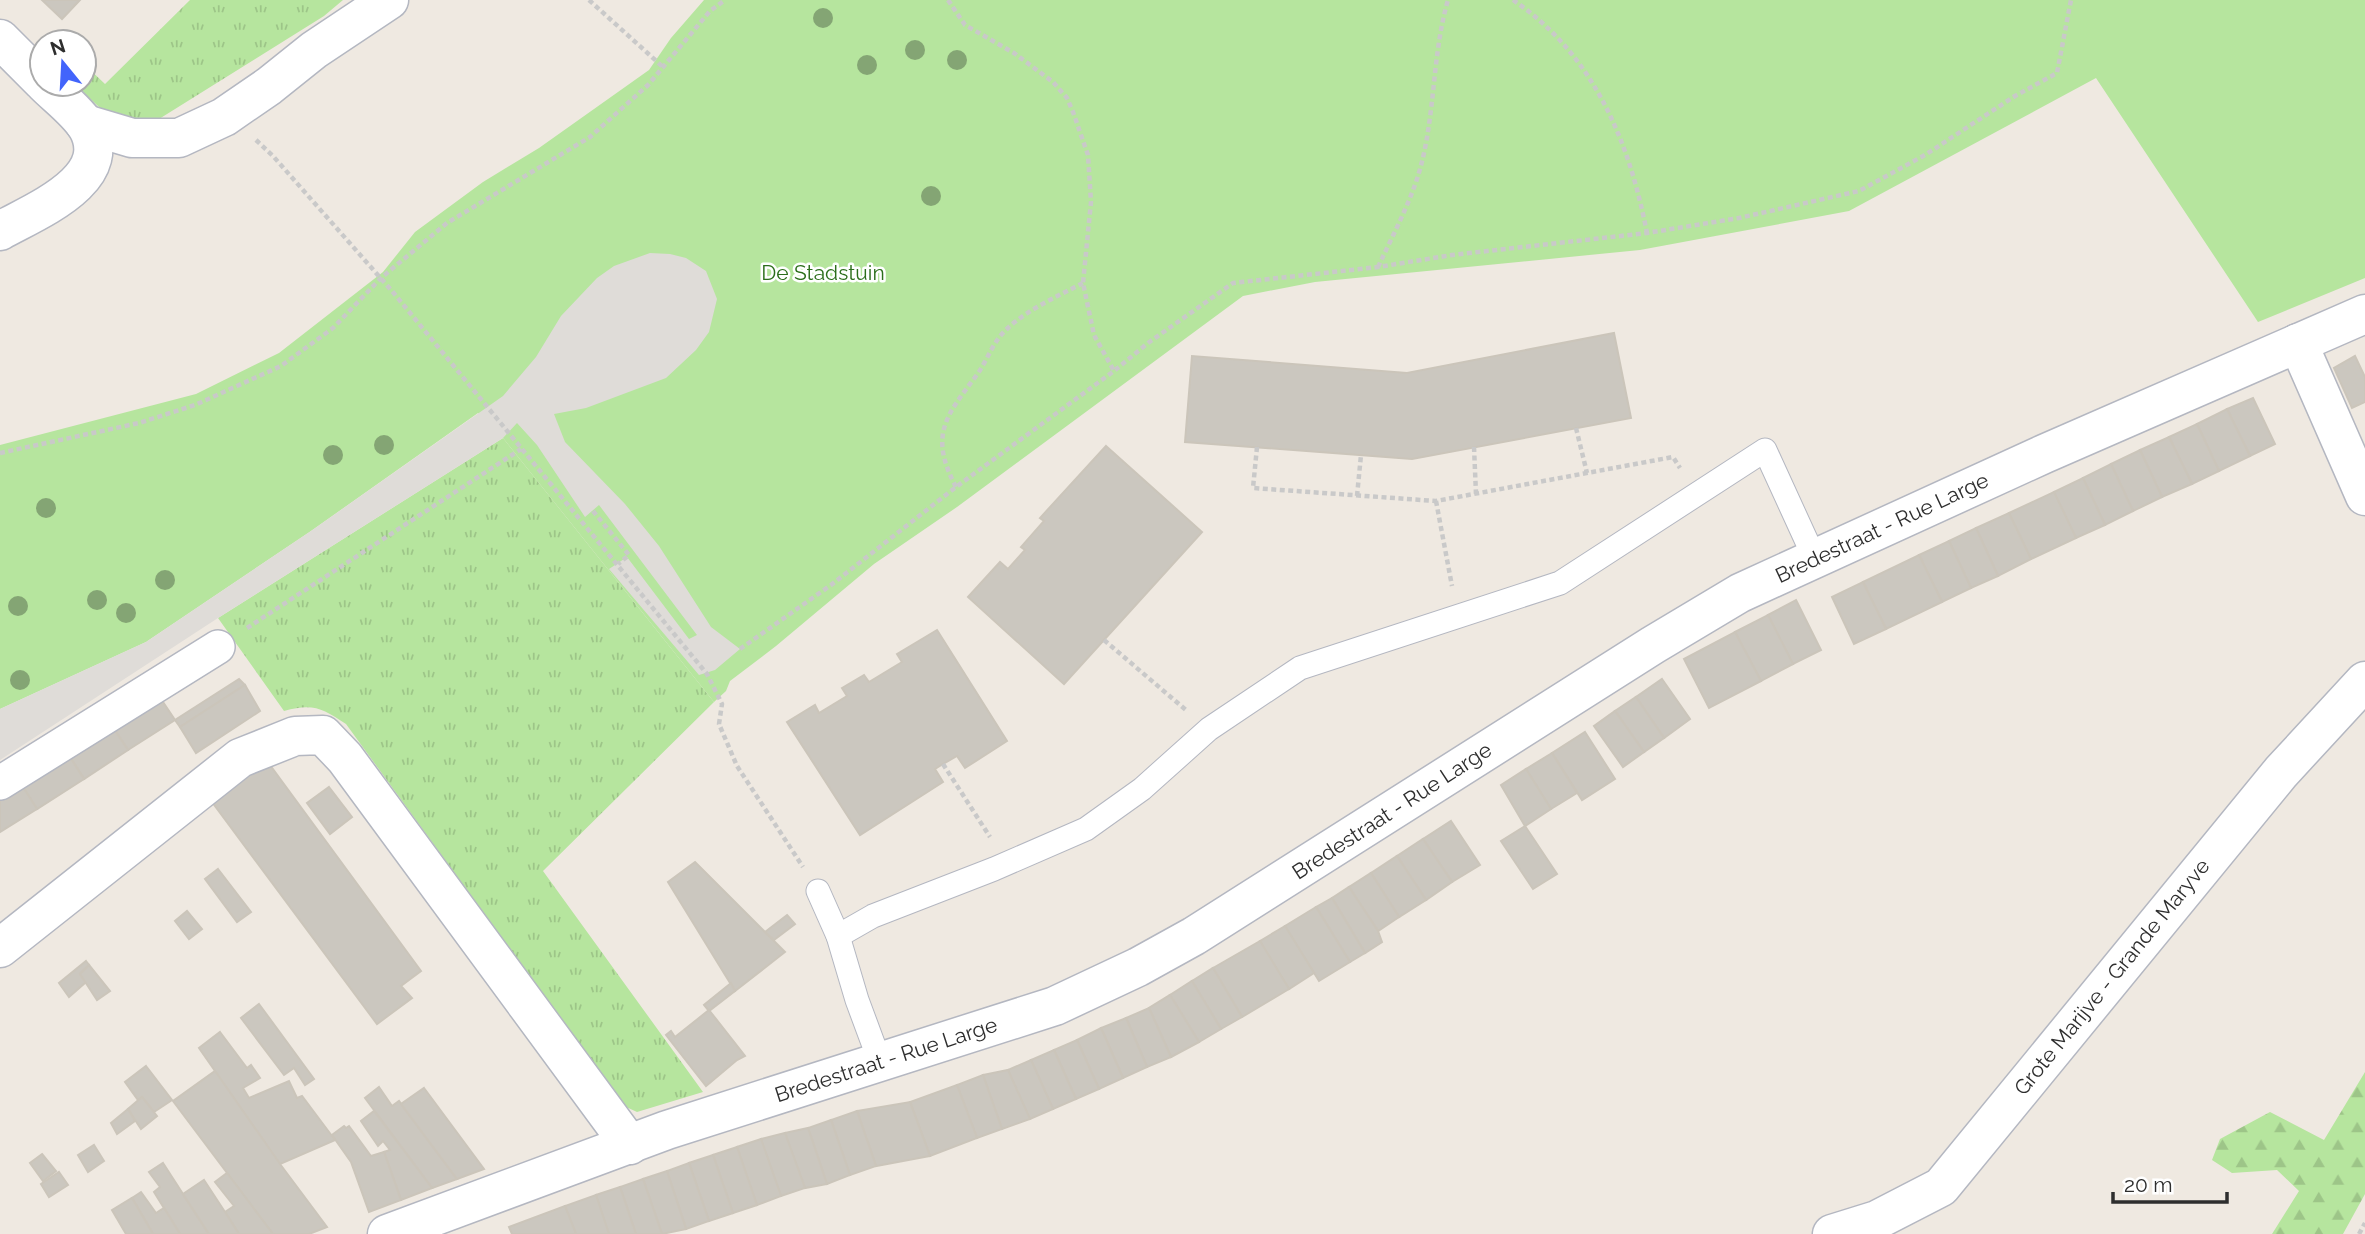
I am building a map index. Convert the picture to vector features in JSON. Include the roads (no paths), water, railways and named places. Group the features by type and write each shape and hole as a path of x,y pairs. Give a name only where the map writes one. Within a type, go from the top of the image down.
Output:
{"street":[{"path":"88,130 132,138 179,138 224,117 314,50 389,0"},
{"path":"0,39 28,66"},
{"path":"0,231 47,207 78,185 94,154 88,130 59,98"},
{"name":"Bredestraat - Rue Large","path":"387,1234 667,1130 1055,1006 1138,967 1194,936 1653,645 1740,593 2365,314"},
{"path":"2298,343 2365,496"},
{"path":"0,783 218,647"},
{"name":"Grote Marijve - Grande Maryve","path":"1832,1234 1877,1220 1941,1187 2281,772 2365,681"},
{"path":"0,948 240,758 295,736 323,735 345,758 630,1144"}],"lane":[{"path":"838,936 873,916 1086,829 1142,789 1209,729 1300,668 1560,583 1765,450 1814,558"},
{"path":"818,891 838,936 857,1000 880,1062"}],"park label":[{"name":"De Stadstuin","path":"823,273"}]}
